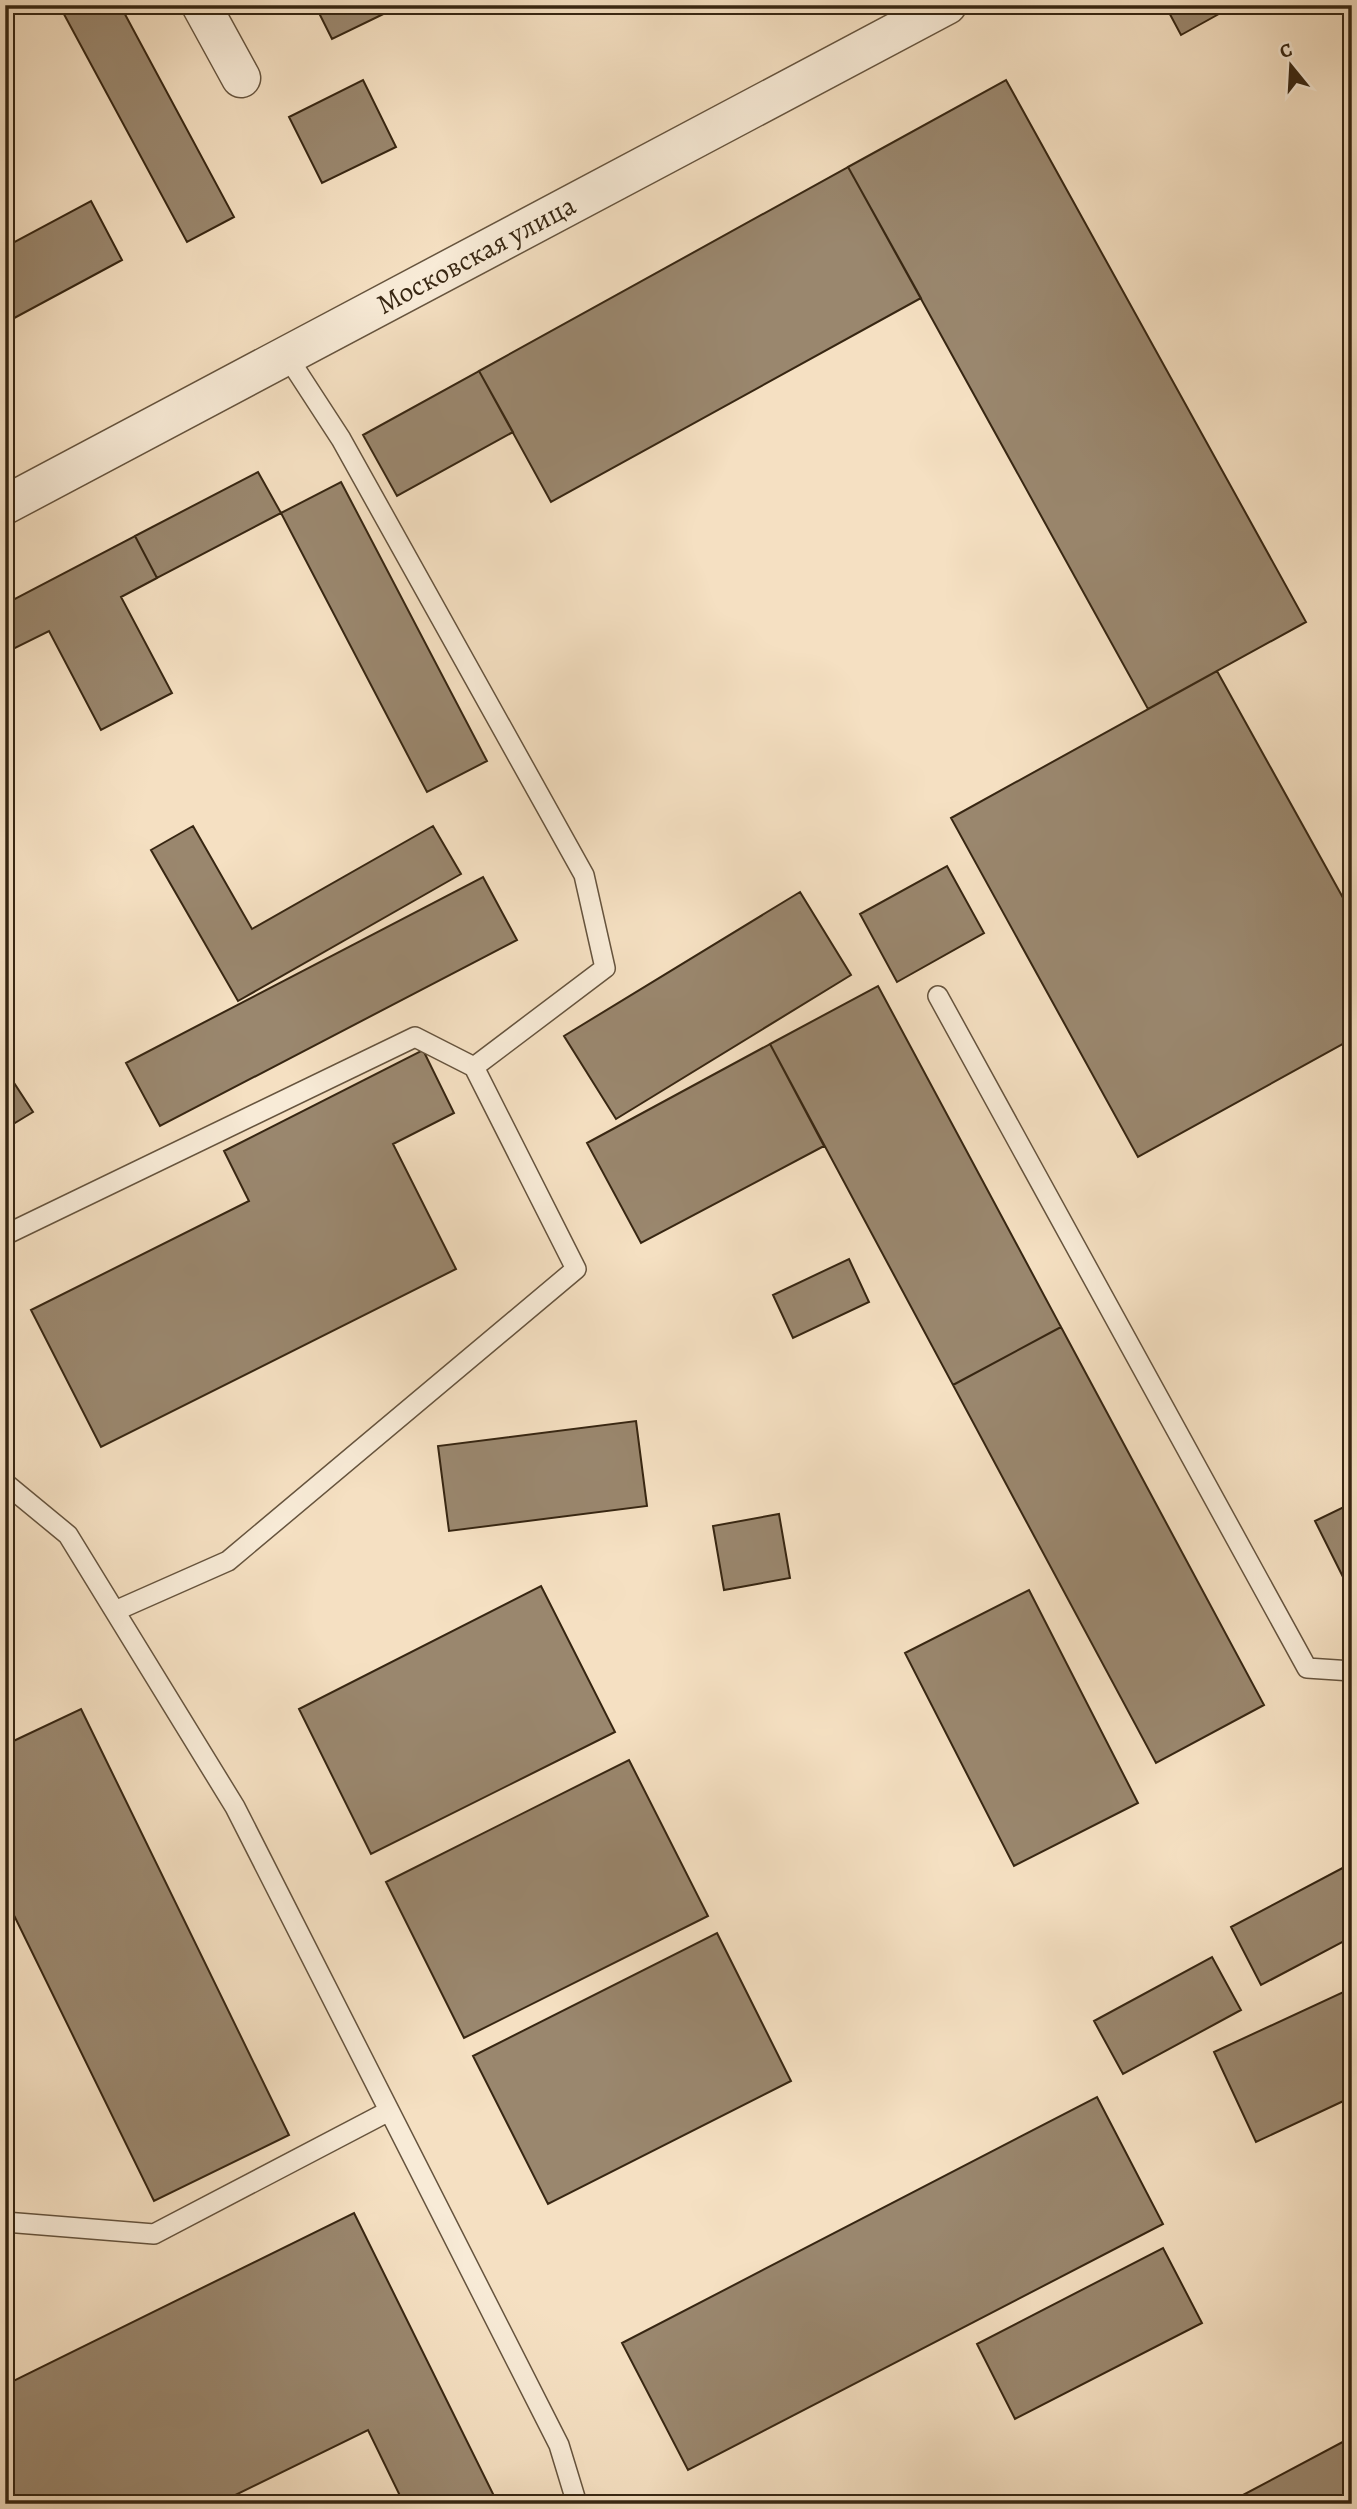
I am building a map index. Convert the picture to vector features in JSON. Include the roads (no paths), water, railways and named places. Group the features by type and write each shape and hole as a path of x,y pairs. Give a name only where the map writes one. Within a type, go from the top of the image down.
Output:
{"street":[{"path":"201,5 241,78"},
{"name":"Московская улица","path":"5,505 947,5"}],"lane":[{"path":"287,356 341,439 583,875 605,968 474,1067"},
{"path":"937,996 1307,1668 1352,1671"},
{"path":"5,1235 415,1037 474,1067 576,1269 228,1561 115,1611"},
{"path":"5,1483 68,1535 235,1807 559,2445 577,2504"},
{"path":"5,2222 154,2234 389,2111"}]}
